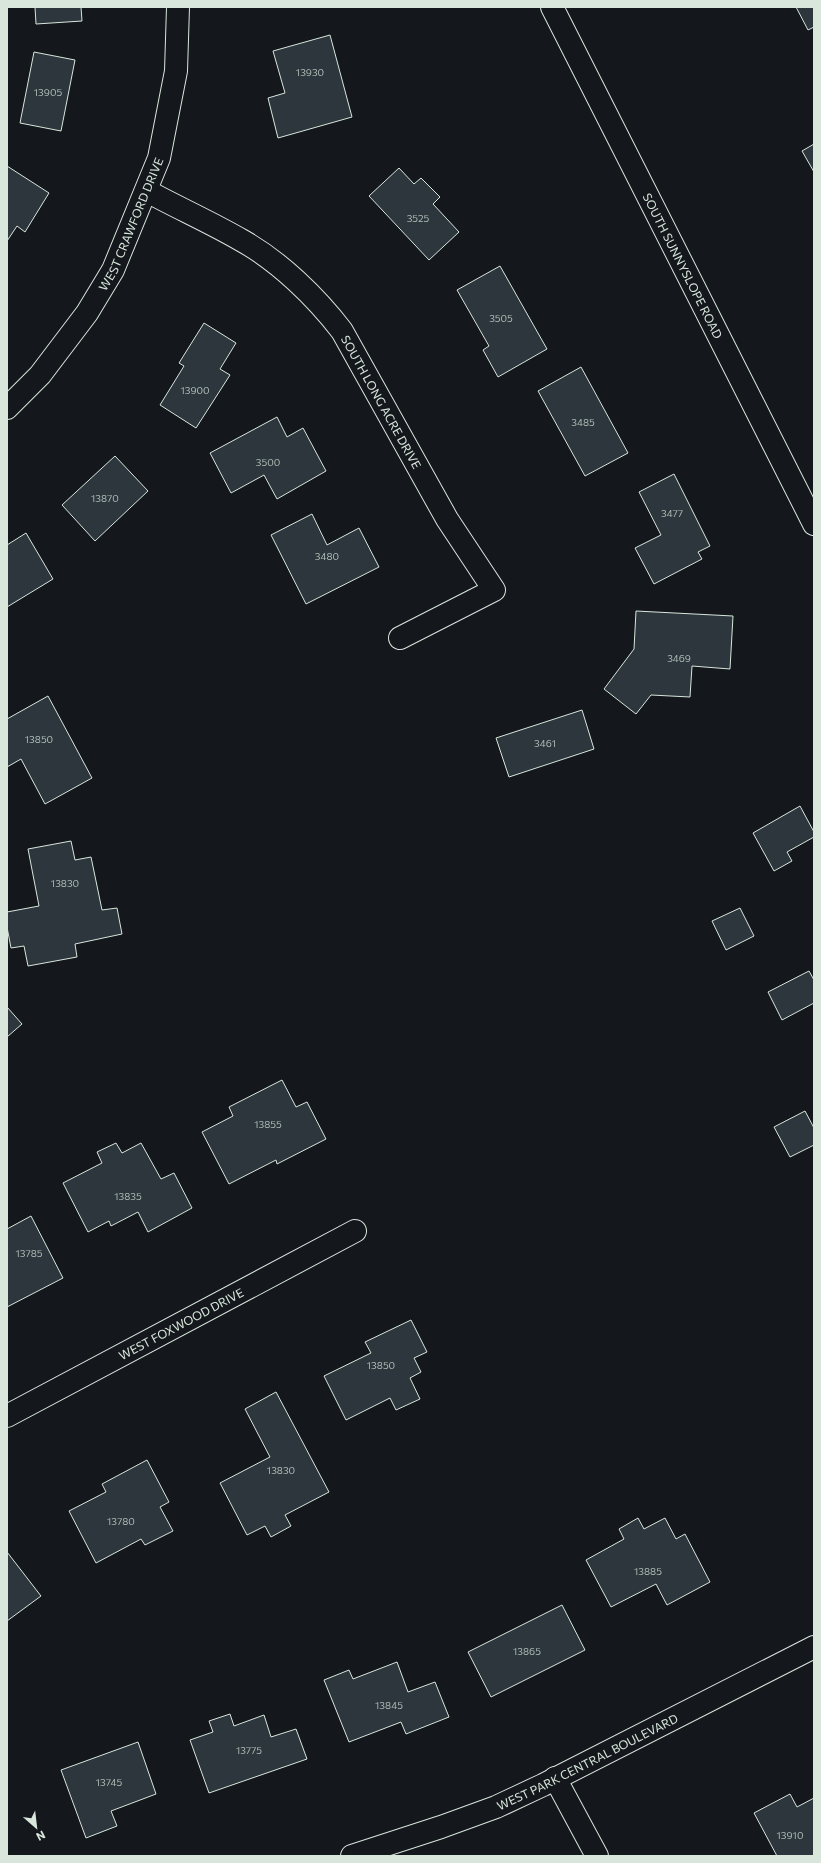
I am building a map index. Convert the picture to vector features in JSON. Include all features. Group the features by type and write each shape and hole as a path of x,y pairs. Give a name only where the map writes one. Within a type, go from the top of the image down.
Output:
{"street":[{"name":"WEST CRAWFORD DRIVE","path":"7,408 40,375 87,312 113,270 159,158 176,71 178,7"},
{"name":"SOUTH SUNNYSLOPE ROAD","path":"552,7 814,524"},
{"name":"SOUTH LONG ACRE DRIVE","path":"146,191 242,240 280,267 324,308 342,331 447,519 494,590 400,638"},
{"name":"WEST FOXWOOD DRIVE","path":"7,1416 355,1231"},
{"name":"WEST PARK CENTRAL BOULEVARD","path":"352,1856 442,1827 490,1809 555,1778 814,1647"},
{"path":"555,1778 597,1856"}],"building":[{"path":"35,7 81,7 82,21 36,24"},
{"path":"796,7 814,7 814,27 808,30"},
{"path":"330,35 352,117 278,138 268,98 285,93 273,51"},
{"path":"34,52 75,60 61,131 20,123"},
{"path":"814,144 814,172 802,151"},
{"path":"7,166 49,193 25,232 17,226 7,241"},
{"path":"399,168 414,184 421,178 440,197 433,204 459,232 429,260 369,196"},
{"path":"500,266 547,349 498,377 483,350 489,346 457,290"},
{"path":"204,323 236,343 220,369 230,375 196,428 160,405 184,366 179,363"},
{"path":"581,367 628,453 585,476 538,391"},
{"path":"277,417 287,437 303,428 326,471 277,499 264,475 231,493 210,453"},
{"path":"115,456 148,491 95,541 62,505"},
{"path":"674,474 710,546 698,552 702,559 654,584 635,548 661,535 639,492"},
{"path":"312,514 327,545 359,528 379,567 306,604 271,535"},
{"path":"26,533 53,579 7,607 7,545"},
{"path":"636,611 733,616 730,669 692,666 690,697 651,695 636,714 604,689 634,649"},
{"path":"48,696 92,778 45,804 21,759 7,767 7,719"},
{"path":"582,710 594,749 509,777 496,738"},
{"path":"800,806 814,832 814,837 787,852 792,861 774,871 753,833"},
{"path":"71,841 75,860 91,857 102,910 117,908 122,934 75,944 77,957 28,966 24,946 11,948 7,927 7,912 39,906 28,849"},
{"path":"740,908 754,936 726,950 712,921"},
{"path":"809,971 814,980 814,1003 782,1020 768,992"},
{"path":"7,1007 22,1024 7,1037"},
{"path":"282,1080 296,1107 307,1102 326,1139 277,1164 276,1160 229,1184 202,1132 233,1116 229,1107"},
{"path":"805,1111 814,1128 814,1145 790,1157 774,1127"},
{"path":"116,1143 122,1153 141,1143 161,1179 174,1173 192,1208 148,1232 138,1212 111,1226 109,1221 88,1232 63,1183 102,1163 97,1152"},
{"path":"31,1216 63,1278 7,1307 7,1229"},
{"path":"411,1320 427,1352 414,1358 421,1372 410,1378 420,1399 396,1410 390,1398 346,1420 324,1376 371,1353 365,1342"},
{"path":"276,1392 329,1492 285,1515 291,1526 271,1537 265,1526 247,1535 220,1483 270,1457 245,1409"},
{"path":"147,1460 169,1502 160,1507 173,1531 145,1545 141,1539 96,1563 69,1511 106,1492 102,1484"},
{"path":"638,1518 644,1529 665,1518 676,1539 685,1534 710,1582 667,1605 656,1584 611,1607 586,1560 624,1539 619,1529"},
{"path":"7,1552 41,1596 7,1621"},
{"path":"562,1605 585,1650 491,1697 468,1652"},
{"path":"397,1662 408,1692 435,1682 449,1717 406,1734 401,1722 349,1742 324,1680 349,1670 353,1679"},
{"path":"230,1714 234,1726 264,1715 271,1737 296,1729 307,1759 209,1793 190,1740 213,1732 209,1721"},
{"path":"138,1742 156,1794 111,1811 117,1826 86,1838 61,1770"},
{"path":"790,1794 797,1807 814,1798 814,1856 777,1856 754,1813"}]}
